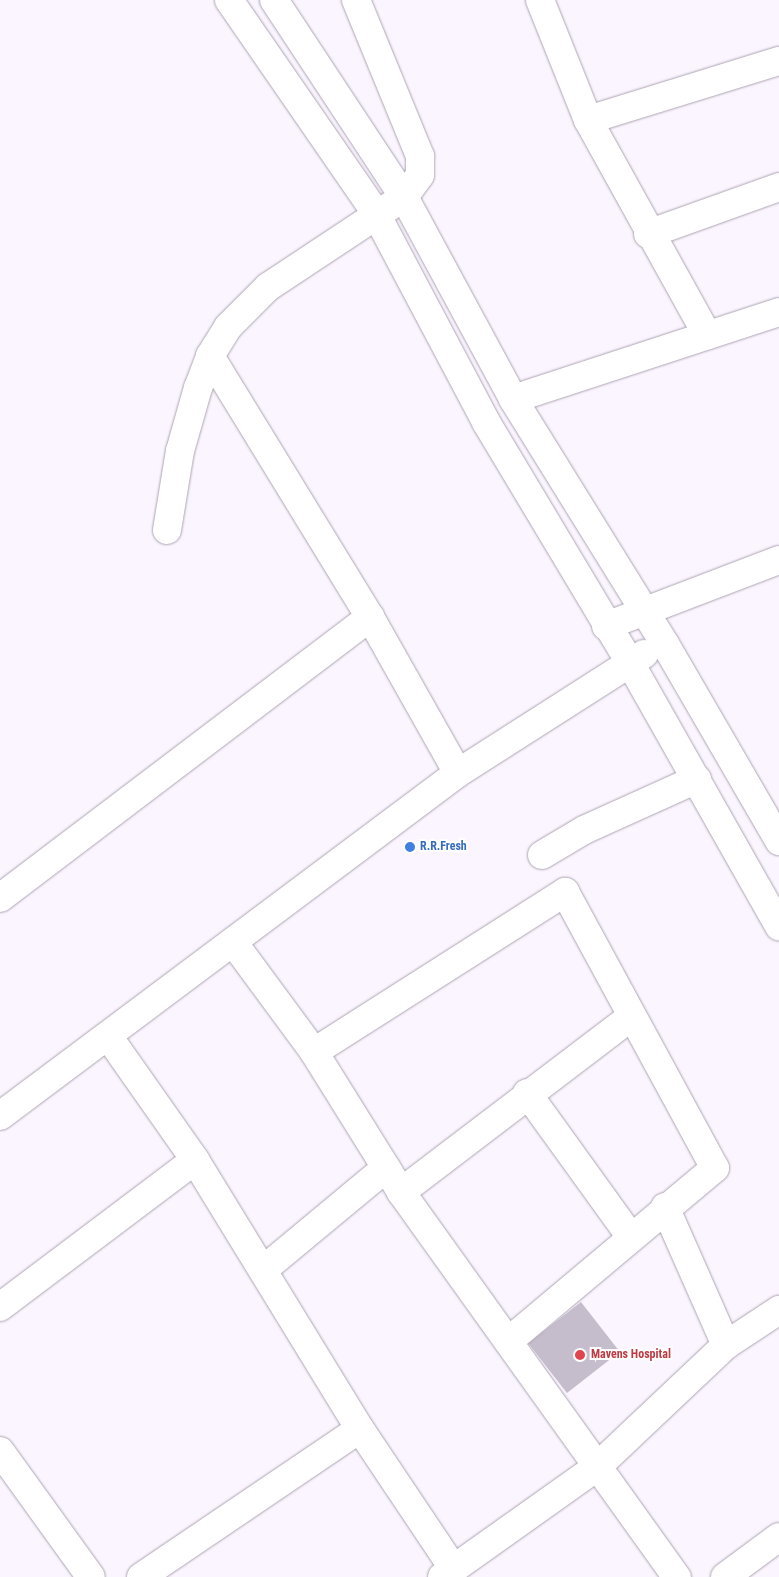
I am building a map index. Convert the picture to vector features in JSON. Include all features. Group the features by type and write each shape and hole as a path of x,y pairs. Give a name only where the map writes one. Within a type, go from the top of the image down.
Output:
{"street":[{"path":"230,0 375,212 486,422 606,626 629,661 779,926"},
{"path":"274,0 404,197 512,399 665,644 779,841"},
{"path":"167,530 180,451 210,356 228,327 268,287 375,212 404,197 420,175 420,156 356,0"},
{"path":"548,2 588,120 648,234 707,335"},
{"path":"588,120 779,61"},
{"path":"648,234 779,187"},
{"path":"512,399 779,312"},
{"path":"210,356 370,616 458,773"},
{"path":"606,626 642,609 779,560"},
{"path":"1,897 370,616"},
{"path":"0,1116 458,773 629,661 665,644"},
{"path":"542,855 584,830 697,779"},
{"path":"314,1052 565,892 715,1168 666,1207 508,1342"},
{"path":"233,942 314,1052 401,1192 677,1577"},
{"path":"401,1192 527,1093 632,1016"},
{"path":"108,1036 195,1160 447,1572 598,1466 726,1346 779,1310"},
{"path":"527,1093 631,1237"},
{"path":"0,1307 195,1160"},
{"path":"263,1270 386,1168"},
{"path":"666,1207 726,1346"},
{"path":"141,1577 360,1429"},
{"path":"0,1451 91,1577"},
{"path":"725,1577 779,1537"}],"building":[{"path":"581,1302 620,1352 567,1393 528,1343"}],"place":[{"name":"R.R.Fresh","path":"410,847"},
{"name":"Mavens Hospital","path":"580,1355"}]}
